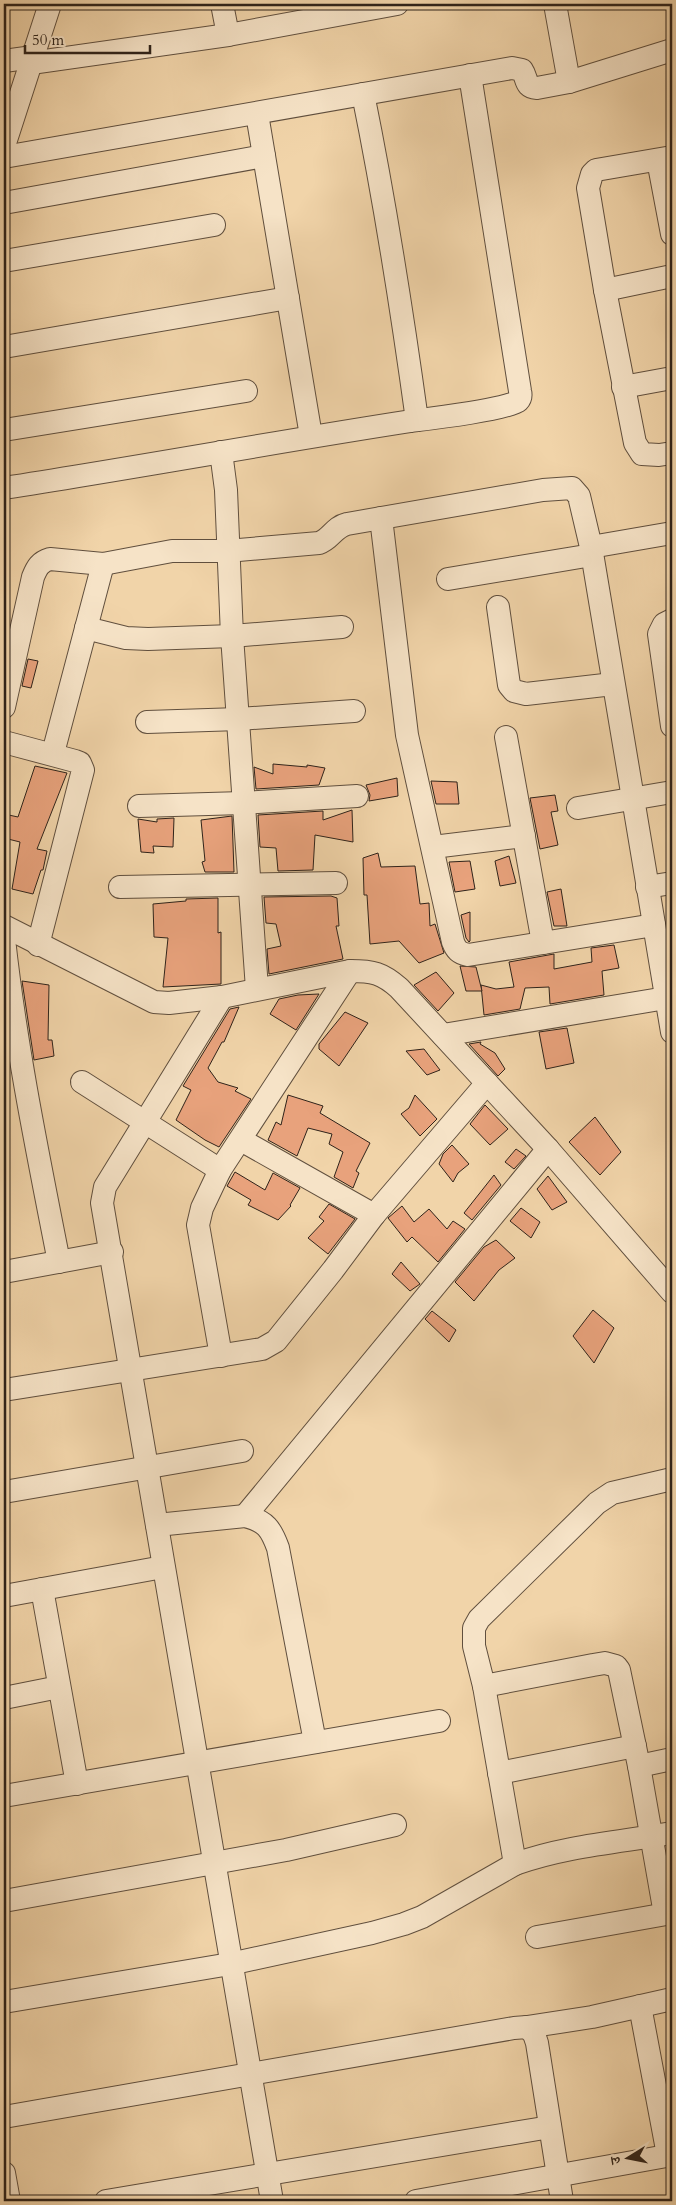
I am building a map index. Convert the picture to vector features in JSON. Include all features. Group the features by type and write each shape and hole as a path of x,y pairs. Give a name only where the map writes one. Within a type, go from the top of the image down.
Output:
{"street":[{"path":"5,137 50,4"},
{"path":"222,4 228,35"},
{"path":"4,61 32,60 228,35 397,4"},
{"path":"555,4 570,82"},
{"path":"4,157 512,68 522,70 526,84 531,88 570,82 672,50"},
{"path":"4,488 311,436 508,406 518,401 521,396 470,75"},
{"path":"363,94 384,198 417,420"},
{"path":"257,114 311,436"},
{"path":"4,203 264,156"},
{"path":"672,234 665,159 596,170 592,174 588,188 605,290 623,387 638,449 642,454 650,456 672,453"},
{"path":"4,261 214,225"},
{"path":"605,290 672,276"},
{"path":"4,347 288,298"},
{"path":"623,387 672,378"},
{"path":"4,430 246,392"},
{"path":"221,452 226,490 227,551 232,636 257,989"},
{"path":"4,707 33,577 40,564 50,559 103,564 172,551 227,551 319,544 328,539 341,525 566,487 576,491 579,496 591,551 654,925 667,972 666,998 672,1032"},
{"path":"382,518 407,736 456,950 461,954 468,955 654,925"},
{"path":"448,579 672,533"},
{"path":"54,754 103,564"},
{"path":"498,607 509,685 514,691 526,694 613,684"},
{"path":"672,620 664,624 659,634 670,699 672,726"},
{"path":"86,628 126,638 148,639 232,636 342,627"},
{"path":"147,722 239,719 354,711"},
{"path":"506,737 543,943"},
{"path":"4,742 54,754 80,763 84,770 38,945"},
{"path":"578,808 672,792"},
{"path":"139,806 243,803 357,796"},
{"path":"433,847 524,836"},
{"path":"120,888 336,883"},
{"path":"647,887 672,883"},
{"path":"4,926 38,945 154,1002 169,1003 222,997 350,971 372,972 389,980 443,1035 548,1149 672,1292"},
{"path":"4,939 14,1078 59,1262"},
{"path":"221,1356 198,1226 202,1208 220,1170 350,971"},
{"path":"222,997 103,1192 102,1203 112,1252 163,1567 272,2201"},
{"path":"443,1035 666,998"},
{"path":"82,1082 220,1170"},
{"path":"4,1390 262,1349 273,1344 334,1270 374,1215 487,1083"},
{"path":"241,1140 374,1215"},
{"path":"245,1516 548,1149"},
{"path":"4,1272 112,1252"},
{"path":"4,1492 242,1451"},
{"path":"515,1864 484,1686 473,1637 474,1628 479,1619 597,1503 612,1493 672,1478"},
{"path":"157,1525 245,1516 258,1519 272,1532 278,1548 315,1742"},
{"path":"4,1596 163,1567"},
{"path":"42,1589 77,1784"},
{"path":"484,1686 611,1663 619,1670 637,1756 662,1835 669,1914 537,1937"},
{"path":"4,1698 59,1687"},
{"path":"4,1796 440,1721"},
{"path":"499,1773 637,1756 672,1760"},
{"path":"4,1901 320,1843 396,1825"},
{"path":"4,2002 230,1964 372,1933 404,1924 433,1911 515,1864 556,1853 662,1835"},
{"path":"4,2117 514,2028 592,2017 672,1999"},
{"path":"416,2201 557,2177 670,2155 640,2006"},
{"path":"527,2027 534,2034 537,2043 562,2201"},
{"path":"106,2201 550,2127"},
{"path":"4,2173 9,2201"}],"building":[{"path":"28,659 38,661 31,688 22,686"},
{"path":"273,764 307,767 307,765 325,768 319,785 256,789 254,767 273,774"},
{"path":"35,766 67,773 37,849 47,851 43,870 41,870 33,894 12,889 20,842 4,838 4,814 18,817"},
{"path":"397,778 398,796 369,801 370,795 366,785"},
{"path":"431,781 457,782 459,804 436,804"},
{"path":"555,795 558,811 551,812 558,845 540,849 530,798"},
{"path":"352,810 353,842 315,835 313,870 278,871 276,848 260,847 258,815 323,811 323,820"},
{"path":"232,816 234,872 205,872 202,862 205,861 201,820"},
{"path":"174,818 173,847 153,846 154,853 141,852 138,819 157,822 157,819"},
{"path":"378,853 381,867 415,866 420,904 429,903 430,926 435,924 444,953 419,963 399,941 370,944 367,895 364,895 363,858"},
{"path":"509,856 516,883 500,886 495,861"},
{"path":"470,861 475,889 455,892 449,862"},
{"path":"561,889 567,926 554,926 547,892"},
{"path":"331,896 337,898 339,926 336,926 343,959 269,974 267,949 281,946 276,924 266,923 264,897"},
{"path":"218,898 218,933 221,932 221,984 163,987 168,938 154,937 153,904 186,901 186,899"},
{"path":"470,912 469,942 466,938 461,915"},
{"path":"614,945 619,968 602,971 604,995 550,1004 549,987 525,988 520,1009 484,1015 481,985 496,989 514,987 509,962 554,954 554,969 592,962 591,948"},
{"path":"460,966 476,967 482,991 466,991"},
{"path":"436,972 454,993 438,1011 414,985"},
{"path":"22,981 49,985 48,1040 52,1040 54,1056 34,1060"},
{"path":"319,994 296,1030 270,1014 279,999 298,995"},
{"path":"239,1007 224,1042 222,1042 208,1068 218,1082 238,1088 235,1091 251,1099 219,1147 205,1140 176,1120 191,1090 183,1086 230,1009"},
{"path":"345,1012 368,1023 339,1066 319,1049 319,1044"},
{"path":"567,1028 574,1063 546,1069 539,1032"},
{"path":"481,1042 480,1044 495,1053 505,1069 498,1076 469,1044"},
{"path":"424,1049 440,1070 427,1075 406,1051"},
{"path":"288,1095 323,1106 320,1113 370,1143 356,1171 359,1173 353,1188 334,1177 343,1152 329,1144 332,1134 308,1128 297,1156 268,1140 276,1122 281,1125"},
{"path":"415,1095 437,1119 420,1136 401,1114 409,1108"},
{"path":"485,1105 508,1129 490,1145 470,1124"},
{"path":"595,1117 621,1152 600,1175 569,1142"},
{"path":"452,1145 469,1164 458,1173 453,1182 439,1164 443,1154"},
{"path":"516,1149 526,1156 514,1169 505,1162"},
{"path":"235,1172 265,1190 273,1173 300,1188 291,1206 278,1220 248,1205 251,1200 227,1186"},
{"path":"494,1175 501,1185 472,1220 464,1213"},
{"path":"548,1176 567,1202 552,1210 537,1189"},
{"path":"329,1204 355,1219 328,1254 308,1238 324,1221 319,1217"},
{"path":"402,1206 414,1222 429,1209 447,1229 453,1221 465,1229 438,1262 412,1237 407,1242 388,1218"},
{"path":"521,1208 540,1222 531,1238 510,1221"},
{"path":"496,1240 515,1258 499,1270 474,1301 455,1282 484,1247"},
{"path":"401,1262 420,1284 410,1291 392,1274"},
{"path":"593,1310 614,1328 594,1363 573,1336"},
{"path":"432,1311 456,1330 449,1342 425,1319"}]}
